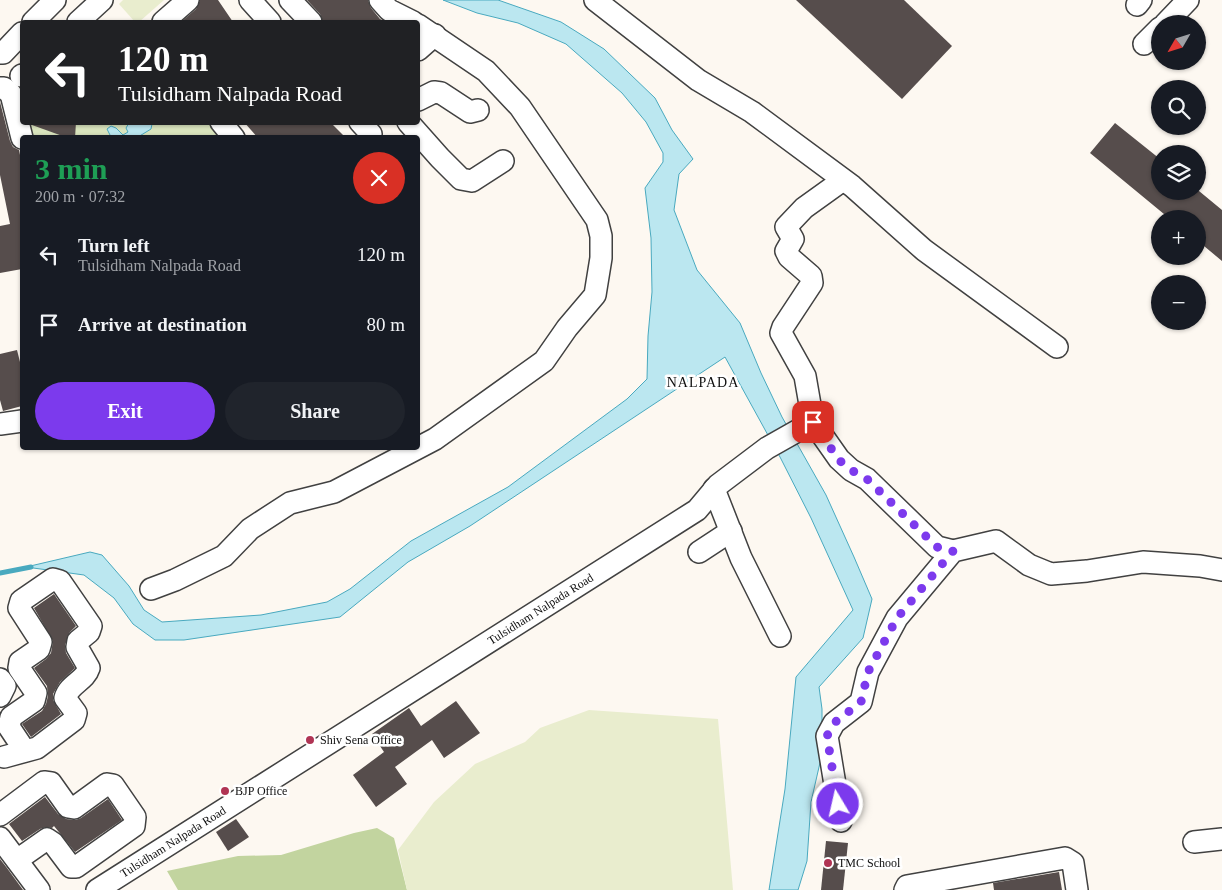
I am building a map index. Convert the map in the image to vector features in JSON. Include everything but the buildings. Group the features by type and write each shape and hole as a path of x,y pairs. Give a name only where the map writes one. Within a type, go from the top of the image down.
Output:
{"street":[{"path":"35,20 55,0"},
{"path":"80,20 102,0"},
{"path":"165,20 188,0"},
{"path":"250,0 250,20"},
{"path":"250,0 268,20"},
{"path":"290,0 310,20"},
{"path":"380,0 389,10 409,20"},
{"path":"595,0 698,80 752,112 852,186 924,250 1057,346"},
{"path":"1173,15 1188,0"},
{"path":"420,45 426,30 486,71 520,107 597,220 601,236 601,258 595,295 544,361 435,439 420,447"},
{"path":"0,53 3,53 20,35"},
{"path":"1144,44 1151,37"},
{"path":"0,88 4,88 11,94 21,135"},
{"path":"420,99 434,92 441,93 470,112 478,110"},
{"path":"223,125 231,135"},
{"path":"363,125 371,135"},
{"path":"411,125 420,135"},
{"path":"420,136 461,179 472,181 503,161"},
{"path":"843,180 804,208 786,227 793,239 786,251 789,257 811,276 812,283 781,333 805,376 805,427 839,460 851,470 867,479 937,547 953,551 996,541 1029,565 1051,574 1087,571 1143,562 1200,566 1222,570"},
{"path":"0,424 20,422"},
{"name":"Tulsidham Nalpada Road","path":"97,890 697,510 714,489 767,448 805,427"},
{"path":"151,588 175,580 224,556 250,529 290,503 334,492 414,450"},
{"path":"714,489 741,558 780,636"},
{"path":"699,552 731,531"},
{"path":"841,821 827,736 834,723 861,702 868,672 897,618 953,551"},
{"path":"1,754 25,751 36,748 74,720 76,713 65,698 67,691 87,675 89,668 78,647 78,641 89,632 91,626 60,581 53,579 21,601 19,608 41,642 39,649 20,662 19,668 36,693 34,701 11,717 9,726 25,751"},
{"path":"0,679 5,686 0,696"},
{"path":"0,815 44,782 51,783 68,807 74,808 106,784 113,785 135,817 134,826 76,867 72,867 53,843 47,839 17,860"},
{"path":"0,838 39,890"},
{"path":"1194,842 1222,839"},
{"path":"905,890 907,886 1065,858 1072,863 1077,890"}],"green space":[{"path":"123,0 164,0 141,20 133,20 119,4"},
{"path":"29,125 213,125 222,135 32,135"},
{"path":"589,710 718,719 733,890 407,890 398,850 434,802 475,764 525,742 540,728"},
{"path":"377,828 394,838 407,890 178,890 167,871 238,856 281,855"}],"water":[{"path":"443,0 498,0 561,22 604,49 655,98 672,130 693,159 679,174 674,210 697,270 740,323 782,417 826,495 872,599 863,638 819,687 822,709 822,754 811,802 807,861 798,890 769,890 785,789 796,677 853,610 811,518 725,357 470,526 408,562 340,617 184,640 155,640 133,624 114,598 84,575 26,567 90,552 102,555 129,586 144,610 162,622 261,615 327,602 350,589 411,541 508,487 627,399 647,379 652,292 651,238 645,188 663,162 663,153 646,122 622,93 566,44 518,23 477,13"},
{"path":"128,125 152,125 151,129 141,135 123,135 128,132 126,128"},
{"path":"111,126 123,135 110,135 107,129"}],"waterway":[{"path":"0,573 31,567"}],"place":[{"name":"Shiv Sena Office","path":"310,740"},
{"name":"BJP Office","path":"225,791"},
{"name":"TMC School","path":"828,863"}],"district":[{"name":"NALPADA","path":"703,382"}],"route":[{"path":"813,422 839,460 851,470 867,479 937,547 953,551 897,618 868,672 861,702 834,723 827,736 838,804"}]}
